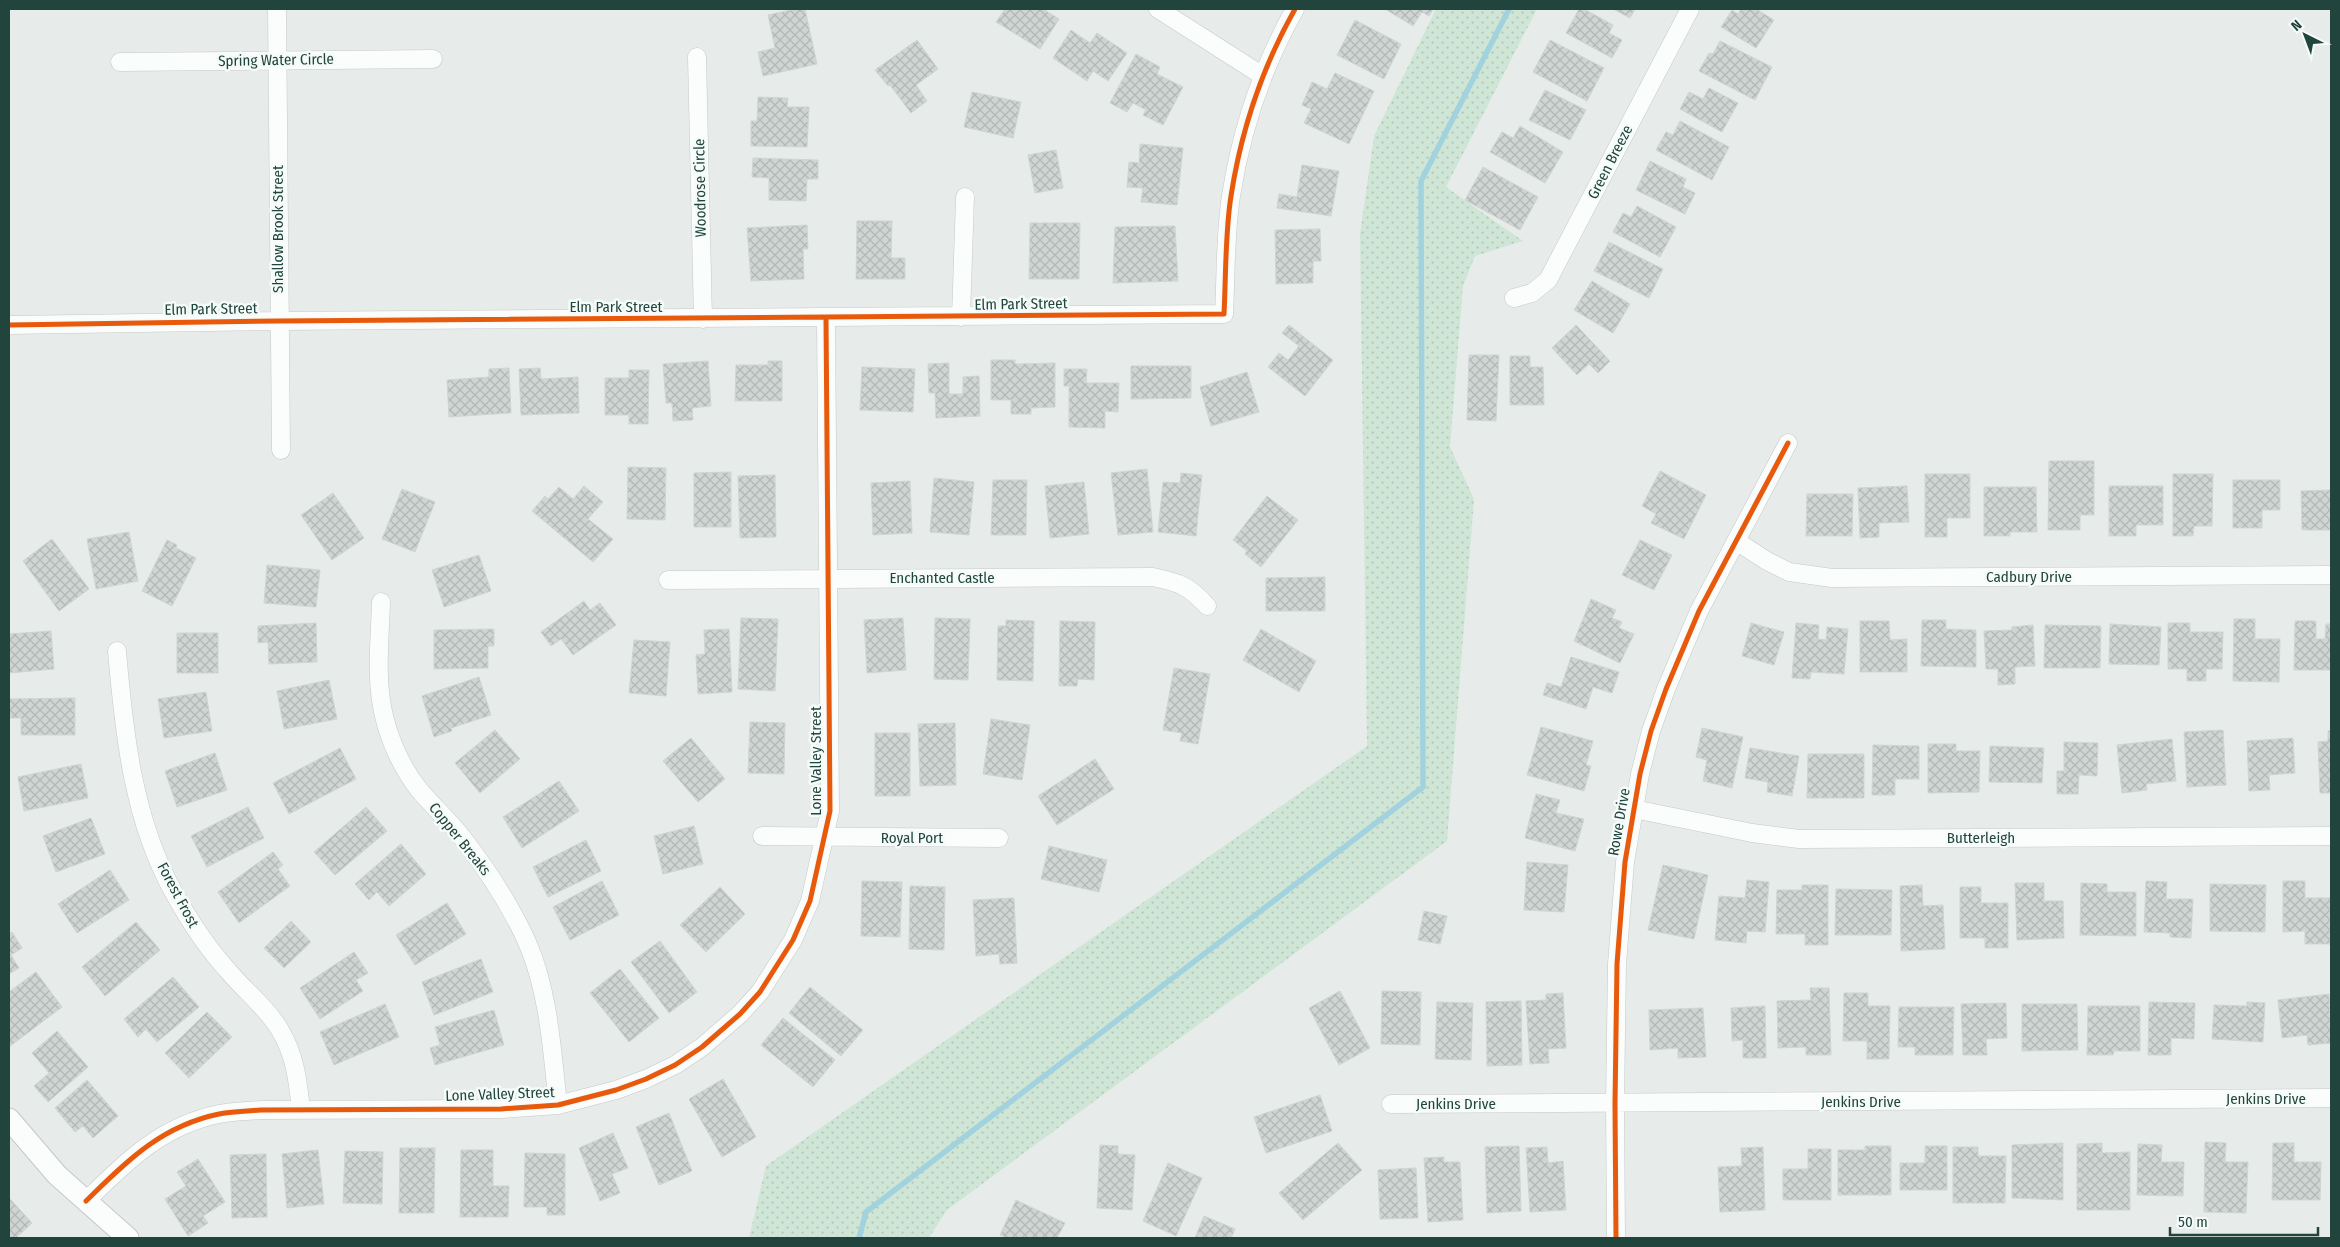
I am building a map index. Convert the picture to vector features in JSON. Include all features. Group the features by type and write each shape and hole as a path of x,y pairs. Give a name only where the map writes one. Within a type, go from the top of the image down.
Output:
{"street":[{"name":"Shallow Brook Street","path":"277,9 278,321 281,450"},
{"path":"1158,9 1263,76 1282,31 1295,9"},
{"name":"Green Breeze","path":"1514,298 1532,293 1548,280 1690,9"},
{"name":"Woodrose Circle","path":"697,57 703,319"},
{"name":"Spring Water Circle","path":"120,62 433,59"},
{"name":"Elm Park Street","path":"9,325 278,321 1224,314 1231,197 1242,140 1263,76"},
{"path":"961,317 965,197"},
{"name":"Lone Valley Street","path":"86,1200 147,1145 182,1125 221,1113 301,1110 501,1109 558,1105 616,1090 646,1079 702,1047 740,1014 760,992 793,940 810,901 826,838 830,811 826,318"},
{"name":"Rowe Drive","path":"1616,1238 1617,964 1625,862 1640,774 1651,731 1666,689 1699,611 1788,443"},
{"name":"Cadbury Drive","path":"1736,541 1788,572 1832,578 2331,575"},
{"name":"Enchanted Castle","path":"668,580 1153,576 1180,583 1196,594 1207,606"},
{"name":"Copper Breaks","path":"381,602 379,662 383,714 389,734 397,754 419,790 459,834 483,865 527,942 538,976 550,1028 558,1105"},
{"name":"Forest Frost","path":"117,652 122,713 130,762 140,807 158,858 173,892 200,936 231,974 262,1005 280,1030 297,1072 301,1110"},
{"name":"Butterleigh","path":"1634,809 1752,833 1799,839 2331,836"},
{"name":"Royal Port","path":"762,836 999,838"},
{"name":"Jenkins Drive","path":"1391,1104 2331,1098"},
{"path":"9,1119 57,1175 128,1238"}],"green space":[{"path":"1436,9 1537,9 1446,187 1523,241 1475,256 1463,286 1450,447 1474,499 1447,841 947,1210 929,1238 749,1238 766,1166 1367,746 1360,234 1374,136"}],"building":[{"path":"795,9 805,9 817,64 763,76 758,52 775,48 768,15"},
{"path":"1005,9 1043,9 1059,19 1040,49 996,22"},
{"path":"1385,9 1433,9 1429,16 1422,12 1413,26"},
{"path":"1579,9 1584,9 1613,25 1609,33 1622,40 1612,58 1566,33"},
{"path":"1613,9 1635,9 1630,18"},
{"path":"1741,9 1756,9 1774,20 1756,48 1721,27 1732,10 1738,14"},
{"path":"1355,20 1401,44 1384,79 1337,55"},
{"path":"1071,30 1090,43 1097,33 1127,53 1108,81 1093,71 1087,81 1053,58"},
{"path":"917,40 938,69 916,85 927,101 911,113 890,85 888,86 875,70"},
{"path":"1550,40 1604,68 1587,101 1533,72"},
{"path":"1720,41 1772,67 1755,100 1699,71 1709,53 1713,54"},
{"path":"1136,54 1160,67 1157,74 1183,87 1163,125 1143,115 1146,110 1133,103 1127,112 1110,103"},
{"path":"1335,73 1374,91 1349,144 1304,123 1311,109 1302,105 1312,82 1327,89"},
{"path":"1709,88 1738,103 1722,132 1680,109 1689,92 1703,99"},
{"path":"1545,90 1586,110 1570,140 1529,120"},
{"path":"972,92 1021,102 1013,138 964,127"},
{"path":"758,97 788,98 787,107 809,107 807,147 751,146 751,121 757,121"},
{"path":"1680,121 1729,147 1712,180 1656,150 1666,132 1673,135"},
{"path":"1520,126 1563,152 1545,183 1490,152 1502,132 1513,138"},
{"path":"1140,144 1183,148 1177,205 1141,202 1143,188 1127,187 1129,162 1139,163"},
{"path":"1056,150 1063,188 1035,193 1028,155"},
{"path":"753,158 818,160 818,179 807,179 806,201 769,200 769,178 752,177"},
{"path":"1650,161 1686,179 1683,187 1695,193 1685,214 1636,190"},
{"path":"1302,165 1339,171 1331,216 1277,208 1279,194 1297,197"},
{"path":"1483,167 1538,197 1520,230 1465,200"},
{"path":"1637,206 1676,227 1660,257 1613,232 1623,213 1631,217"},
{"path":"857,221 892,221 891,258 905,258 905,279 856,279"},
{"path":"1030,223 1080,223 1079,279 1029,279"},
{"path":"807,225 808,249 803,249 804,279 751,281 747,228"},
{"path":"1175,226 1178,281 1113,283 1115,227"},
{"path":"1320,229 1321,261 1313,261 1313,283 1276,284 1275,230"},
{"path":"1609,242 1663,269 1649,298 1594,271"},
{"path":"1592,281 1630,304 1613,333 1574,310"},
{"path":"1289,325 1333,360 1305,396 1268,367 1279,353 1288,360 1299,346 1282,333"},
{"path":"1576,325 1610,361 1598,373 1589,364 1577,375 1552,348"},
{"path":"1469,355 1499,355 1496,421 1467,420"},
{"path":"1510,356 1530,356 1530,367 1543,367 1544,405 1510,405"},
{"path":"991,360 1015,360 1015,364 1055,363 1055,407 1031,408 1031,414 1011,414 1011,400 991,400"},
{"path":"708,361 711,406 692,408 693,420 673,421 672,403 666,403 663,364"},
{"path":"768,361 782,361 782,401 735,401 736,365 768,365"},
{"path":"949,363 949,394 963,394 963,377 979,376 980,416 936,418 935,393 929,393 928,364"},
{"path":"1131,366 1191,366 1191,398 1131,399"},
{"path":"862,367 915,369 913,412 860,410"},
{"path":"509,368 511,413 449,417 447,380 489,377 489,369"},
{"path":"540,368 541,379 578,377 579,413 521,415 519,369"},
{"path":"1064,369 1087,369 1086,383 1119,383 1118,412 1105,411 1105,428 1069,427 1069,386 1064,386"},
{"path":"629,370 649,370 648,424 629,424 629,415 605,415 605,378 629,378"},
{"path":"1247,372 1259,412 1211,426 1200,387"},
{"path":"2049,461 2094,461 2094,515 2080,515 2080,530 2048,530"},
{"path":"628,467 666,468 665,520 627,519"},
{"path":"1147,469 1153,532 1118,535 1111,473"},
{"path":"1660,471 1706,495 1684,539 1651,523 1656,514 1642,506"},
{"path":"731,472 731,527 694,527 694,473"},
{"path":"1181,473 1202,475 1196,536 1158,532 1163,482 1180,483"},
{"path":"1925,474 1970,474 1970,518 1947,518 1947,537 1925,537"},
{"path":"2173,474 2213,474 2212,526 2194,526 2193,536 2173,536"},
{"path":"775,475 776,537 740,538 738,476"},
{"path":"934,478 974,482 969,535 930,532"},
{"path":"993,480 1027,480 1026,535 991,535"},
{"path":"2233,480 2280,480 2280,510 2262,510 2262,528 2233,528"},
{"path":"910,481 912,533 873,535 871,483"},
{"path":"1084,482 1089,534 1050,538 1045,486"},
{"path":"584,486 603,502 588,519 613,539 593,562 532,511 545,496 548,499 559,487 573,499"},
{"path":"1907,486 1909,522 1879,523 1879,537 1860,538 1858,488"},
{"path":"2109,486 2163,486 2163,525 2136,525 2136,536 2109,536"},
{"path":"1984,487 2036,487 2037,532 2010,532 2010,536 1984,536"},
{"path":"402,489 435,502 415,552 382,539"},
{"path":"2331,490 2331,530 2302,530 2301,491"},
{"path":"333,493 364,538 332,560 301,515"},
{"path":"1807,494 1853,494 1852,536 1806,536"},
{"path":"1267,496 1298,520 1261,567 1245,554 1247,551 1233,540"},
{"path":"129,532 138,581 96,589 87,539"},
{"path":"52,539 89,589 59,611 23,561"},
{"path":"167,540 177,545 176,548 196,558 172,606 142,591"},
{"path":"1640,540 1672,555 1654,590 1622,575"},
{"path":"479,555 491,591 444,607 432,570"},
{"path":"267,565 320,570 316,607 264,603"},
{"path":"1325,577 1325,611 1266,611 1266,578"},
{"path":"1591,599 1616,610 1612,618 1622,622 1619,628 1634,634 1620,663 1574,641"},
{"path":"584,601 590,610 600,603 616,625 573,655 561,639 551,646 541,632"},
{"path":"741,618 778,619 775,691 738,689"},
{"path":"903,618 906,670 867,673 864,620"},
{"path":"935,618 970,619 968,680 934,679"},
{"path":"2234,619 2255,619 2255,639 2280,639 2279,682 2233,681"},
{"path":"1006,620 1034,621 1033,681 997,680 998,626 1006,626"},
{"path":"1922,620 1946,620 1946,629 1976,630 1976,667 1921,666"},
{"path":"1060,621 1095,622 1094,680 1078,679 1077,686 1059,686"},
{"path":"1860,621 1889,621 1890,640 1907,639 1907,672 1860,672"},
{"path":"2295,621 2316,621 2316,639 2325,639 2326,624 2331,624 2331,670 2294,670"},
{"path":"316,623 317,662 269,664 268,642 258,643 258,626"},
{"path":"1751,623 1784,632 1774,665 1742,656"},
{"path":"1796,623 1819,625 1818,639 1826,640 1827,627 1848,629 1844,674 1811,672 1810,679 1792,678"},
{"path":"2168,623 2190,623 2190,632 2223,632 2222,669 2206,669 2206,681 2187,681 2187,669 2168,669"},
{"path":"2110,624 2161,627 2159,665 2109,664"},
{"path":"2033,625 2035,666 2015,667 2015,684 1998,685 1998,669 1986,669 1984,631 2012,630 2012,627"},
{"path":"2045,625 2101,626 2100,668 2044,668"},
{"path":"494,629 494,646 488,646 488,668 434,669 434,630"},
{"path":"729,629 732,692 698,694 696,655 705,654 704,630"},
{"path":"1261,629 1316,661 1299,692 1243,660"},
{"path":"51,631 54,669 9,673 9,634"},
{"path":"177,633 218,633 218,673 177,673"},
{"path":"634,640 670,642 666,696 629,693"},
{"path":"1571,657 1619,672 1612,693 1593,687 1586,709 1543,695 1547,683 1561,687"},
{"path":"1174,668 1210,674 1198,744 1180,741 1182,733 1163,730"},
{"path":"479,677 491,715 451,728 452,731 434,737 422,696"},
{"path":"329,680 337,719 284,729 277,691"},
{"path":"206,692 212,731 164,738 158,699"},
{"path":"75,698 75,735 21,735 21,718 9,718 9,699"},
{"path":"991,719 1030,725 1022,780 983,774"},
{"path":"750,722 785,723 784,774 748,773"},
{"path":"955,723 956,785 920,786 918,724"},
{"path":"1541,727 1593,741 1586,765 1591,766 1584,791 1527,775"},
{"path":"1702,728 1743,737 1732,788 1703,781 1707,760 1696,757"},
{"path":"495,730 520,759 480,793 455,763"},
{"path":"2223,730 2226,785 2187,787 2184,732"},
{"path":"2331,730 2331,793 2320,793 2318,742 2328,741 2328,731"},
{"path":"875,733 910,733 910,796 875,796"},
{"path":"691,738 725,779 698,802 663,761"},
{"path":"2293,738 2295,773 2269,775 2270,790 2249,791 2247,741"},
{"path":"2172,739 2176,781 2146,784 2147,790 2122,793 2117,745"},
{"path":"2064,742 2098,743 2097,776 2079,775 2078,794 2057,794 2057,771 2064,771"},
{"path":"1928,744 1956,744 1956,751 1980,751 1979,792 1928,793"},
{"path":"1873,745 1919,746 1919,779 1895,779 1895,795 1872,795"},
{"path":"1990,746 2044,748 2042,783 1989,782"},
{"path":"340,748 356,779 289,814 273,783"},
{"path":"1750,748 1799,756 1792,796 1767,792 1768,782 1745,778"},
{"path":"215,753 227,790 177,807 165,771"},
{"path":"1808,754 1864,754 1864,798 1807,798"},
{"path":"1095,759 1114,789 1057,825 1038,796"},
{"path":"81,764 88,798 24,811 18,777"},
{"path":"559,781 579,811 522,848 503,817"},
{"path":"1536,794 1560,800 1556,813 1584,819 1575,851 1525,838"},
{"path":"248,807 264,838 207,867 191,836"},
{"path":"366,807 387,831 335,875 314,852"},
{"path":"91,818 105,854 56,872 43,836"},
{"path":"694,826 703,864 663,874 654,836"},
{"path":"586,840 601,871 548,897 533,867"},
{"path":"401,844 426,874 389,906 377,892 369,900 355,884"},
{"path":"1049,846 1107,860 1099,892 1041,879"},
{"path":"273,852 283,865 278,869 290,886 239,923 218,892"},
{"path":"1527,862 1568,865 1564,912 1524,910"},
{"path":"1663,865 1708,875 1694,939 1648,930"},
{"path":"110,870 129,900 77,933 58,904"},
{"path":"1747,880 1769,882 1765,932 1747,931 1746,943 1715,940 1719,896 1745,898"},
{"path":"602,881 619,915 570,940 553,907"},
{"path":"862,881 902,882 900,937 861,936"},
{"path":"2146,881 2167,882 2166,899 2193,899 2191,938 2170,937 2170,933 2144,932"},
{"path":"2283,881 2305,881 2305,898 2330,898 2330,944 2305,944 2305,931 2283,932"},
{"path":"2015,883 2044,883 2044,901 2063,901 2064,938 2017,940"},
{"path":"2081,883 2107,884 2107,892 2136,892 2136,936 2080,935"},
{"path":"2210,884 2266,885 2265,932 2210,931"},
{"path":"1802,885 1828,885 1828,945 1805,945 1805,934 1776,934 1777,890 1802,890"},
{"path":"1922,885 1923,906 1943,905 1945,949 1901,951 1900,886"},
{"path":"910,886 945,887 944,950 909,949"},
{"path":"720,887 745,914 706,952 680,925"},
{"path":"1960,887 1981,887 1981,903 2008,903 2008,948 1985,948 1985,938 1960,938"},
{"path":"1836,889 1892,890 1891,935 1835,935"},
{"path":"1014,898 1017,963 1000,964 999,954 976,956 973,900"},
{"path":"447,903 466,934 415,965 396,935"},
{"path":"1424,911 1447,916 1440,944 1418,940"},
{"path":"291,921 311,942 284,968 264,948"},
{"path":"136,922 160,950 105,996 82,967"},
{"path":"12,932 22,948 11,955 19,968 9,974 9,934"},
{"path":"660,941 697,992 669,1013 631,962"},
{"path":"354,952 368,973 356,980 363,991 320,1019 300,988"},
{"path":"481,959 493,992 434,1015 422,982"},
{"path":"620,969 659,1018 629,1042 590,993"},
{"path":"36,972 62,1007 9,1047 9,992"},
{"path":"173,977 199,1007 157,1042 146,1029 138,1037 124,1019"},
{"path":"810,987 863,1030 841,1056 789,1013"},
{"path":"1810,988 1829,988 1831,1055 1806,1055 1806,1047 1778,1048 1777,1001 1811,1000"},
{"path":"1340,991 1370,1048 1339,1065 1309,1008"},
{"path":"1382,991 1421,992 1420,1045 1381,1044"},
{"path":"1563,993 1566,1048 1548,1049 1549,1063 1530,1064 1526,1001 1546,1000 1546,994"},
{"path":"1844,993 1868,993 1868,1006 1890,1006 1889,1059 1867,1059 1867,1041 1843,1041"},
{"path":"2329,994 2331,1043 2308,1045 2307,1035 2282,1038 2278,1000"},
{"path":"1521,1001 1522,1065 1487,1066 1486,1002"},
{"path":"1437,1002 1473,1003 1471,1060 1435,1059"},
{"path":"2149,1002 2195,1003 2194,1039 2171,1038 2171,1055 2148,1055"},
{"path":"2247,1002 2265,1003 2263,1042 2212,1039 2214,1005 2247,1006"},
{"path":"2006,1003 2007,1038 1986,1039 1987,1055 1963,1055 1961,1004"},
{"path":"385,1004 399,1037 334,1065 320,1032"},
{"path":"2022,1004 2077,1004 2078,1050 2022,1051"},
{"path":"1765,1006 1766,1058 1743,1058 1743,1040 1732,1041 1731,1008"},
{"path":"2088,1006 2140,1006 2140,1051 2114,1051 2113,1055 2087,1055"},
{"path":"1899,1007 1954,1007 1953,1055 1915,1055 1915,1047 1898,1047"},
{"path":"1703,1008 1706,1057 1678,1058 1678,1048 1650,1050 1649,1010"},
{"path":"494,1010 504,1045 435,1065 430,1048 440,1045 435,1027"},
{"path":"207,1012 232,1037 189,1078 165,1053"},
{"path":"783,1018 835,1060 813,1087 761,1045"},
{"path":"57,1031 88,1067 48,1102 34,1086 49,1073 32,1053"},
{"path":"723,1079 756,1137 722,1157 689,1099"},
{"path":"87,1080 118,1116 93,1138 83,1126 75,1132 55,1108"},
{"path":"1320,1095 1332,1131 1266,1153 1254,1117"},
{"path":"669,1113 692,1171 659,1185 636,1127"},
{"path":"613,1133 628,1168 612,1174 620,1193 600,1201 579,1148"},
{"path":"2205,1142 2226,1143 2225,1162 2248,1162 2246,1213 2204,1212"},
{"path":"1338,1143 1362,1170 1303,1220 1279,1193"},
{"path":"2063,1143 2063,1200 2012,1198 2012,1145"},
{"path":"2102,1143 2102,1153 2130,1152 2130,1210 2077,1210 2077,1144"},
{"path":"2273,1143 2294,1143 2294,1162 2321,1162 2320,1200 2272,1200"},
{"path":"2138,1144 2162,1145 2161,1162 2184,1162 2183,1196 2137,1195"},
{"path":"1100,1145 1118,1146 1118,1154 1135,1155 1132,1210 1097,1208"},
{"path":"1519,1146 1521,1211 1487,1213 1485,1147"},
{"path":"1865,1146 1891,1146 1891,1195 1838,1195 1838,1150 1865,1150"},
{"path":"1925,1146 1947,1146 1947,1190 1900,1190 1900,1163 1925,1163"},
{"path":"1547,1147 1548,1163 1563,1161 1566,1210 1530,1212 1526,1148"},
{"path":"1763,1147 1765,1210 1720,1212 1718,1167 1742,1166 1741,1148"},
{"path":"1953,1147 1978,1147 1978,1156 2006,1156 2005,1203 1953,1203"},
{"path":"400,1148 435,1148 434,1213 399,1213"},
{"path":"1808,1149 1831,1149 1831,1200 1783,1200 1783,1169 1808,1169"},
{"path":"318,1150 324,1204 287,1208 282,1154"},
{"path":"461,1150 493,1150 493,1186 509,1186 508,1217 460,1217"},
{"path":"345,1151 383,1152 382,1204 343,1203"},
{"path":"525,1153 565,1154 565,1215 547,1215 547,1207 524,1207"},
{"path":"266,1154 267,1217 232,1218 230,1155"},
{"path":"1444,1157 1444,1162 1460,1162 1463,1220 1428,1222 1424,1158"},
{"path":"198,1159 225,1202 203,1216 208,1223 188,1236 165,1199 186,1186 177,1172"},
{"path":"1168,1163 1202,1178 1176,1236 1143,1221"},
{"path":"1416,1168 1418,1218 1380,1219 1378,1170"},
{"path":"9,1198 32,1223 16,1238 9,1238"},
{"path":"1016,1200 1065,1223 1057,1238 1007,1238 1000,1235"},
{"path":"1204,1216 1235,1229 1231,1238 1195,1238"}],"waterway":[{"path":"859,1238 866,1212 1423,787 1421,181 1509,9"}],"cycle path":[{"path":"9,325 279,321 1224,314 1229,210 1235,172 1247,123 1263,76 1295,9"},
{"path":"86,1201 131,1159 162,1136 198,1120 219,1114 261,1110 501,1109 558,1105 616,1090 646,1079 675,1065 702,1047 740,1014 760,992 793,940 810,901 830,811 826,318"},
{"path":"1616,1238 1617,964 1625,862 1640,774 1651,731 1666,689 1699,611 1788,443"}]}
